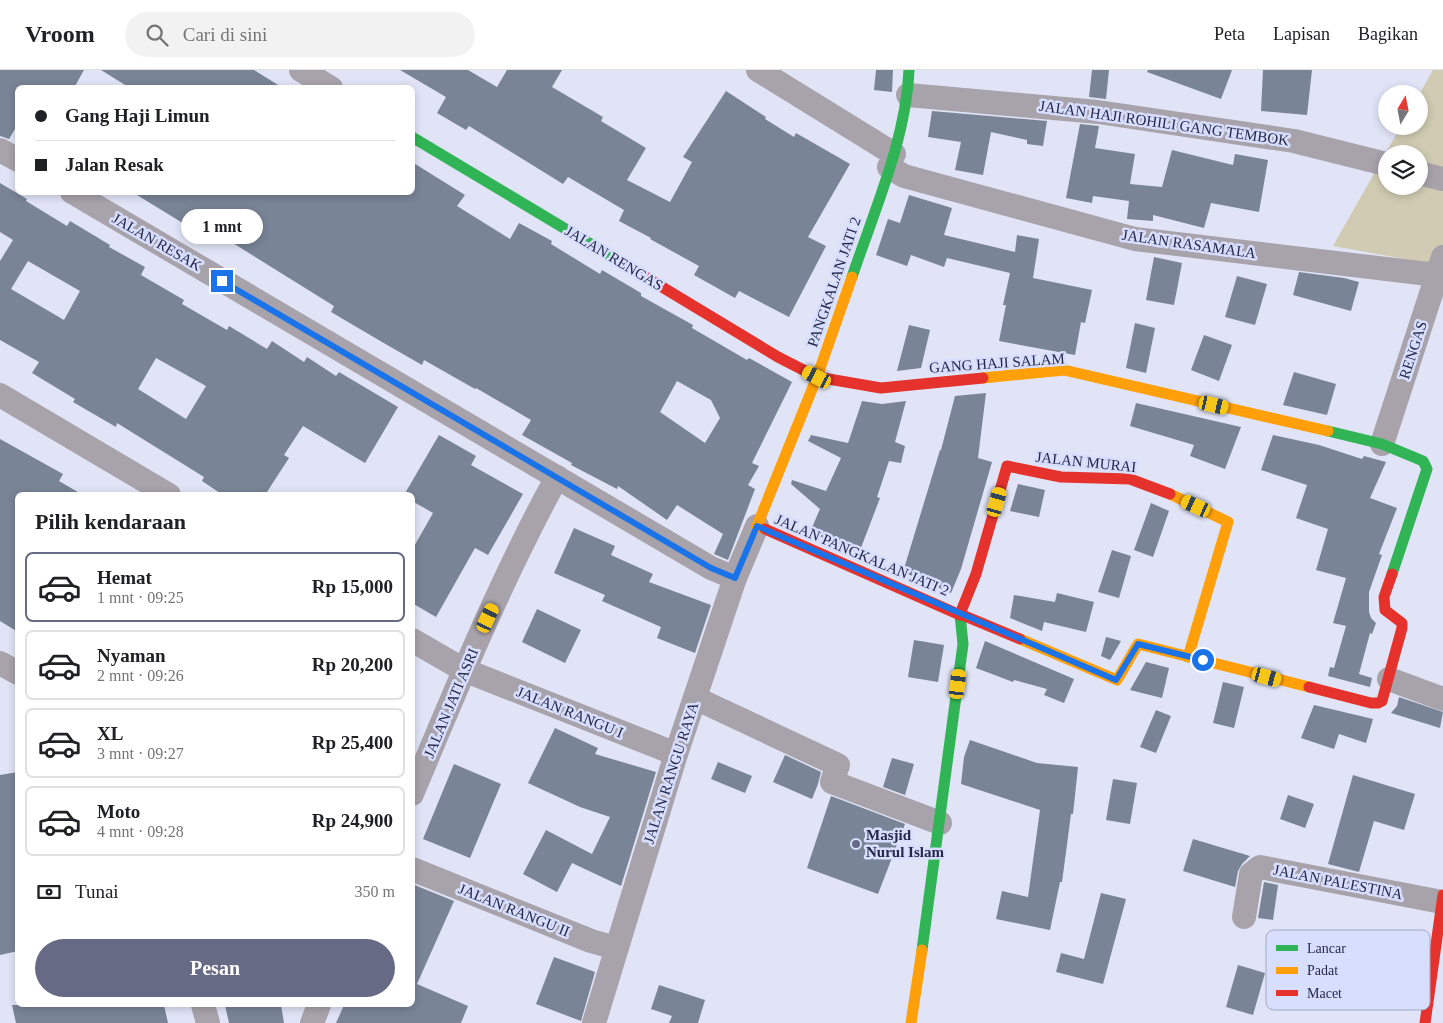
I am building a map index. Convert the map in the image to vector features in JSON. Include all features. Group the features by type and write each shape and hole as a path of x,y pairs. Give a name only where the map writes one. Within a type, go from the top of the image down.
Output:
{"street":[{"path":"302,70 325,85"},
{"name":"JALAN RASAMALA","path":"758,70 892,160 904,176 1136,239 1440,266"},
{"name":"PANGKALAN JATI 2","path":"757,526 817,377 892,160 908,95 909,70"},
{"name":"JALAN HAJI ROHILI GANG TEMBOK","path":"908,95 1098,112 1294,141 1378,162"},
{"name":"JALAN RENGAS","path":"415,139 778,357 817,377"},
{"path":"0,150 15,158"},
{"path":"1428,175 1443,179"},
{"name":"JALAN RESAK","path":"77,195 711,568 735,578"},
{"name":"RENGAS","path":"1382,444 1440,266"},
{"name":"GANG HAJI SALAM","path":"817,377 881,388 1064,370 1382,444 1423,461 1427,469 1384,597 1385,610 1402,623 1389,679"},
{"path":"0,395 164,492"},
{"name":"JALAN MURAI","path":"960,614 976,574 1007,466 1061,477 1130,479 1164,491 1228,522 1188,657"},
{"name":"JALAN JATI ASRI","path":"415,787 464,670 536,515 557,477"},
{"name":"JALAN RANGU RAYA","path":"594,1023 676,754 735,578 757,526"},
{"name":"JALAN PANGKALAN JATI 2","path":"757,526 960,614 964,644 911,1023"},
{"path":"960,614 1116,680 1138,644 1371,703 1382,700 1389,679 1443,699"},
{"name":"JALAN RANGU I","path":"415,642 464,670 676,754"},
{"path":"0,663 15,671"},
{"path":"695,698 838,765 832,782 940,823"},
{"name":"JALAN PALESTINA","path":"1244,917 1251,874 1260,867 1442,899"},
{"name":"JALAN RANGU II","path":"415,870 591,941 616,948"},
{"path":"1430,989 1442,899"},
{"path":"204,1007 208,1023"},
{"path":"312,1023 318,1007"},
{"path":"1426,1023 1428,1010"}],"shaded area":[{"path":"1433,70 1443,70 1443,266 1333,246 1378,167 1378,195 1428,195 1428,145 1390,145 1396,135 1428,135 1428,85 1425,85"}],"building":[{"path":"0,70 84,70 76,85 15,85 15,129 9,139 0,136"},
{"path":"101,70 254,70 278,85 125,85"},
{"path":"400,70 468,70 497,87 507,70 562,70 552,87 603,117 601,121 646,148 627,180 670,202 692,162 683,157 726,91 794,137 796,133 850,164 808,237 826,246 789,317 739,291 735,298 694,275 699,266 619,221 624,210 568,177 563,184 469,126 466,130 437,113 446,97"},
{"path":"876,70 893,70 892,92 874,90"},
{"path":"1092,70 1109,70 1106,99 1089,97"},
{"path":"1148,70 1232,70 1221,99 1147,72"},
{"path":"1263,70 1312,70 1307,115 1261,111"},
{"path":"932,111 1047,121 1043,146 1027,144 1027,140 991,132 983,175 955,170 961,142 928,137"},
{"path":"1080,124 1099,126 1095,148 1135,154 1130,184 1162,187 1172,150 1233,165 1235,154 1268,160 1259,212 1211,203 1204,228 1153,215 1153,221 1127,219 1129,201 1093,196 1092,203 1066,198"},
{"path":"415,164 465,195 457,206 510,239 519,223 552,241 551,244 600,274 602,270 641,293 641,296 693,325 692,328 747,360 749,358 792,382 752,463 759,466 748,485 755,489 728,560 714,554 723,534 677,505 667,520 618,486 617,489 571,465 572,463 522,435 531,420 424,360 422,365 331,312 334,306 191,217 186,225 137,195 415,195","holes":["677,381 711,400 720,418 705,443 660,412"]},
{"path":"0,183 15,192 15,195 20,195 27,199 26,201 67,226 70,221 110,245 109,247 145,267 141,275 184,300 182,304 227,330 229,326 267,349 272,341 304,362 307,357 336,376 339,372 398,407 365,463 303,426 284,455 289,458 267,492 218,492 202,481 204,477 117,423 116,427 73,402 75,399 32,373 39,362 0,340 0,261 13,240 0,232","holes":["28,261 80,291 64,320 11,289","156,358 206,386 186,419 138,389"]},
{"path":"909,195 952,208 944,235 1015,252 1017,235 1039,239 1033,278 1092,290 1085,323 1081,322 1075,355 999,341 1006,305 1003,305 1010,273 947,258 944,267 911,255 907,266 876,255 888,219 900,223"},
{"path":"1154,257 1182,263 1174,305 1146,300"},
{"path":"1299,272 1359,282 1351,311 1293,295"},
{"path":"1237,276 1267,284 1255,325 1225,317"},
{"path":"1135,323 1155,328 1146,373 1126,368"},
{"path":"909,325 930,330 921,368 897,371"},
{"path":"1204,335 1232,345 1219,381 1191,370"},
{"path":"1294,372 1336,384 1327,415 1283,405"},
{"path":"986,393 978,458 992,462 961,569 951,593 903,572 941,450 955,396"},
{"path":"862,401 882,404 906,401 895,442 905,446 901,463 889,461 877,497 880,498 859,553 810,532 820,509 791,484 792,480 826,491 841,458 808,441 811,435 848,443"},
{"path":"1136,403 1241,427 1225,469 1190,456 1194,445 1130,426"},
{"path":"439,435 476,456 471,465 523,494 488,555 475,548 436,617 415,605 415,545 433,513 415,503 415,492 406,492"},
{"path":"1273,435 1319,445 1362,459 1364,456 1386,462 1370,498 1397,508 1379,554 1382,555 1369,592 1369,612 1371,618 1376,623 1372,634 1370,633 1359,674 1372,678 1370,687 1328,676 1330,667 1334,668 1346,626 1333,623 1346,578 1316,570 1328,529 1296,518 1307,485 1261,470"},
{"path":"0,439 63,474 59,481 78,492 15,492 15,630 0,621"},
{"path":"1018,484 1045,490 1039,517 1010,511"},
{"path":"1151,503 1169,511 1153,557 1134,550"},
{"path":"574,528 615,546 611,555 653,574 649,582 711,605 695,653 657,638 661,627 602,601 605,595 554,573"},
{"path":"1112,550 1131,556 1119,598 1098,592"},
{"path":"1057,593 1094,602 1086,632 1044,622 1042,631 1010,618 1014,595 1055,602"},
{"path":"537,609 581,630 565,663 522,642"},
{"path":"1106,637 1121,641 1110,660 1101,656"},
{"path":"914,640 944,645 938,682 908,677"},
{"path":"985,641 1074,679 1064,703 1044,695 1047,689 1014,680 1013,682 976,668"},
{"path":"1146,662 1169,668 1162,698 1130,690"},
{"path":"1223,682 1244,687 1234,728 1213,723"},
{"path":"1399,697 1443,712 1440,728 1391,713 1397,706"},
{"path":"1314,705 1373,719 1366,743 1339,734 1334,749 1301,738"},
{"path":"1156,710 1171,716 1156,753 1140,747"},
{"path":"555,728 598,748 595,754 656,772 621,886 572,863 557,892 523,874 546,830 592,854 610,817 580,807 528,783"},
{"path":"970,740 1037,763 1078,767 1073,814 1071,814 1062,882 1060,882 1050,930 996,919 1002,891 1028,897 1040,810 961,784 964,757"},
{"path":"785,755 821,772 812,799 773,782"},
{"path":"892,758 914,764 905,795 883,787"},
{"path":"718,762 752,776 745,793 711,779"},
{"path":"454,764 501,784 470,858 423,839"},
{"path":"15,772 15,952 0,955 0,775"},
{"path":"1353,775 1415,794 1404,830 1374,821 1359,872 1328,864"},
{"path":"1113,779 1137,783 1130,824 1106,820"},
{"path":"1288,795 1314,804 1305,828 1280,819"},
{"name":"Masjid Nurul Islam","path":"831,796 905,824 878,894 807,868"},
{"path":"1193,839 1250,856 1238,871 1235,887 1183,871"},
{"path":"1264,882 1278,885 1273,920 1258,918"},
{"path":"415,885 454,901 417,984 468,1006 461,1023 336,1023 343,1007 415,1007"},
{"path":"1101,893 1126,899 1103,984 1056,972 1061,953 1084,959"},
{"path":"554,957 595,972 581,1021 536,1004"},
{"path":"1238,965 1265,973 1253,1015 1226,1007"},
{"path":"659,985 705,1000 698,1023 669,1023 672,1016 651,1009"},
{"path":"12,1005 15,1005 15,1007 164,1007 168,1023 16,1023"},
{"path":"225,1007 281,1007 284,1023 229,1023"}],"traffic: fast":[{"path":"852,277 888,175 902,123 909,70"},
{"path":"415,139 624,264"},
{"path":"1328,431 1382,444 1423,461 1427,469 1392,574"},
{"path":"922,950 963,644 960,615"}],"traffic: slow":[{"path":"765,529 757,526 817,377 852,277"},
{"path":"983,378 1064,370 1328,431"},
{"path":"1170,494 1228,522 1188,657"},
{"path":"1020,639 1117,680 1138,644 1309,687"},
{"path":"911,1023 922,950"}],"traffic: jam":[{"path":"624,264 778,357 817,377 881,388 983,378"},
{"path":"1020,639 960,614 976,574 1007,466 1061,477 1130,479 1170,494"},
{"path":"765,529 960,615"},
{"path":"1309,687 1371,703 1382,701 1402,628 1402,623 1385,610 1384,597 1392,574"},
{"path":"1430,987 1443,895"},
{"path":"1425,1023 1427,1010"}],"place":[{"name":"Masjid Nurul Islam","path":"856,844"}],"route":[{"path":"222,281 711,568 735,578 757,526 1116,680 1138,644 1203,660"}]}
